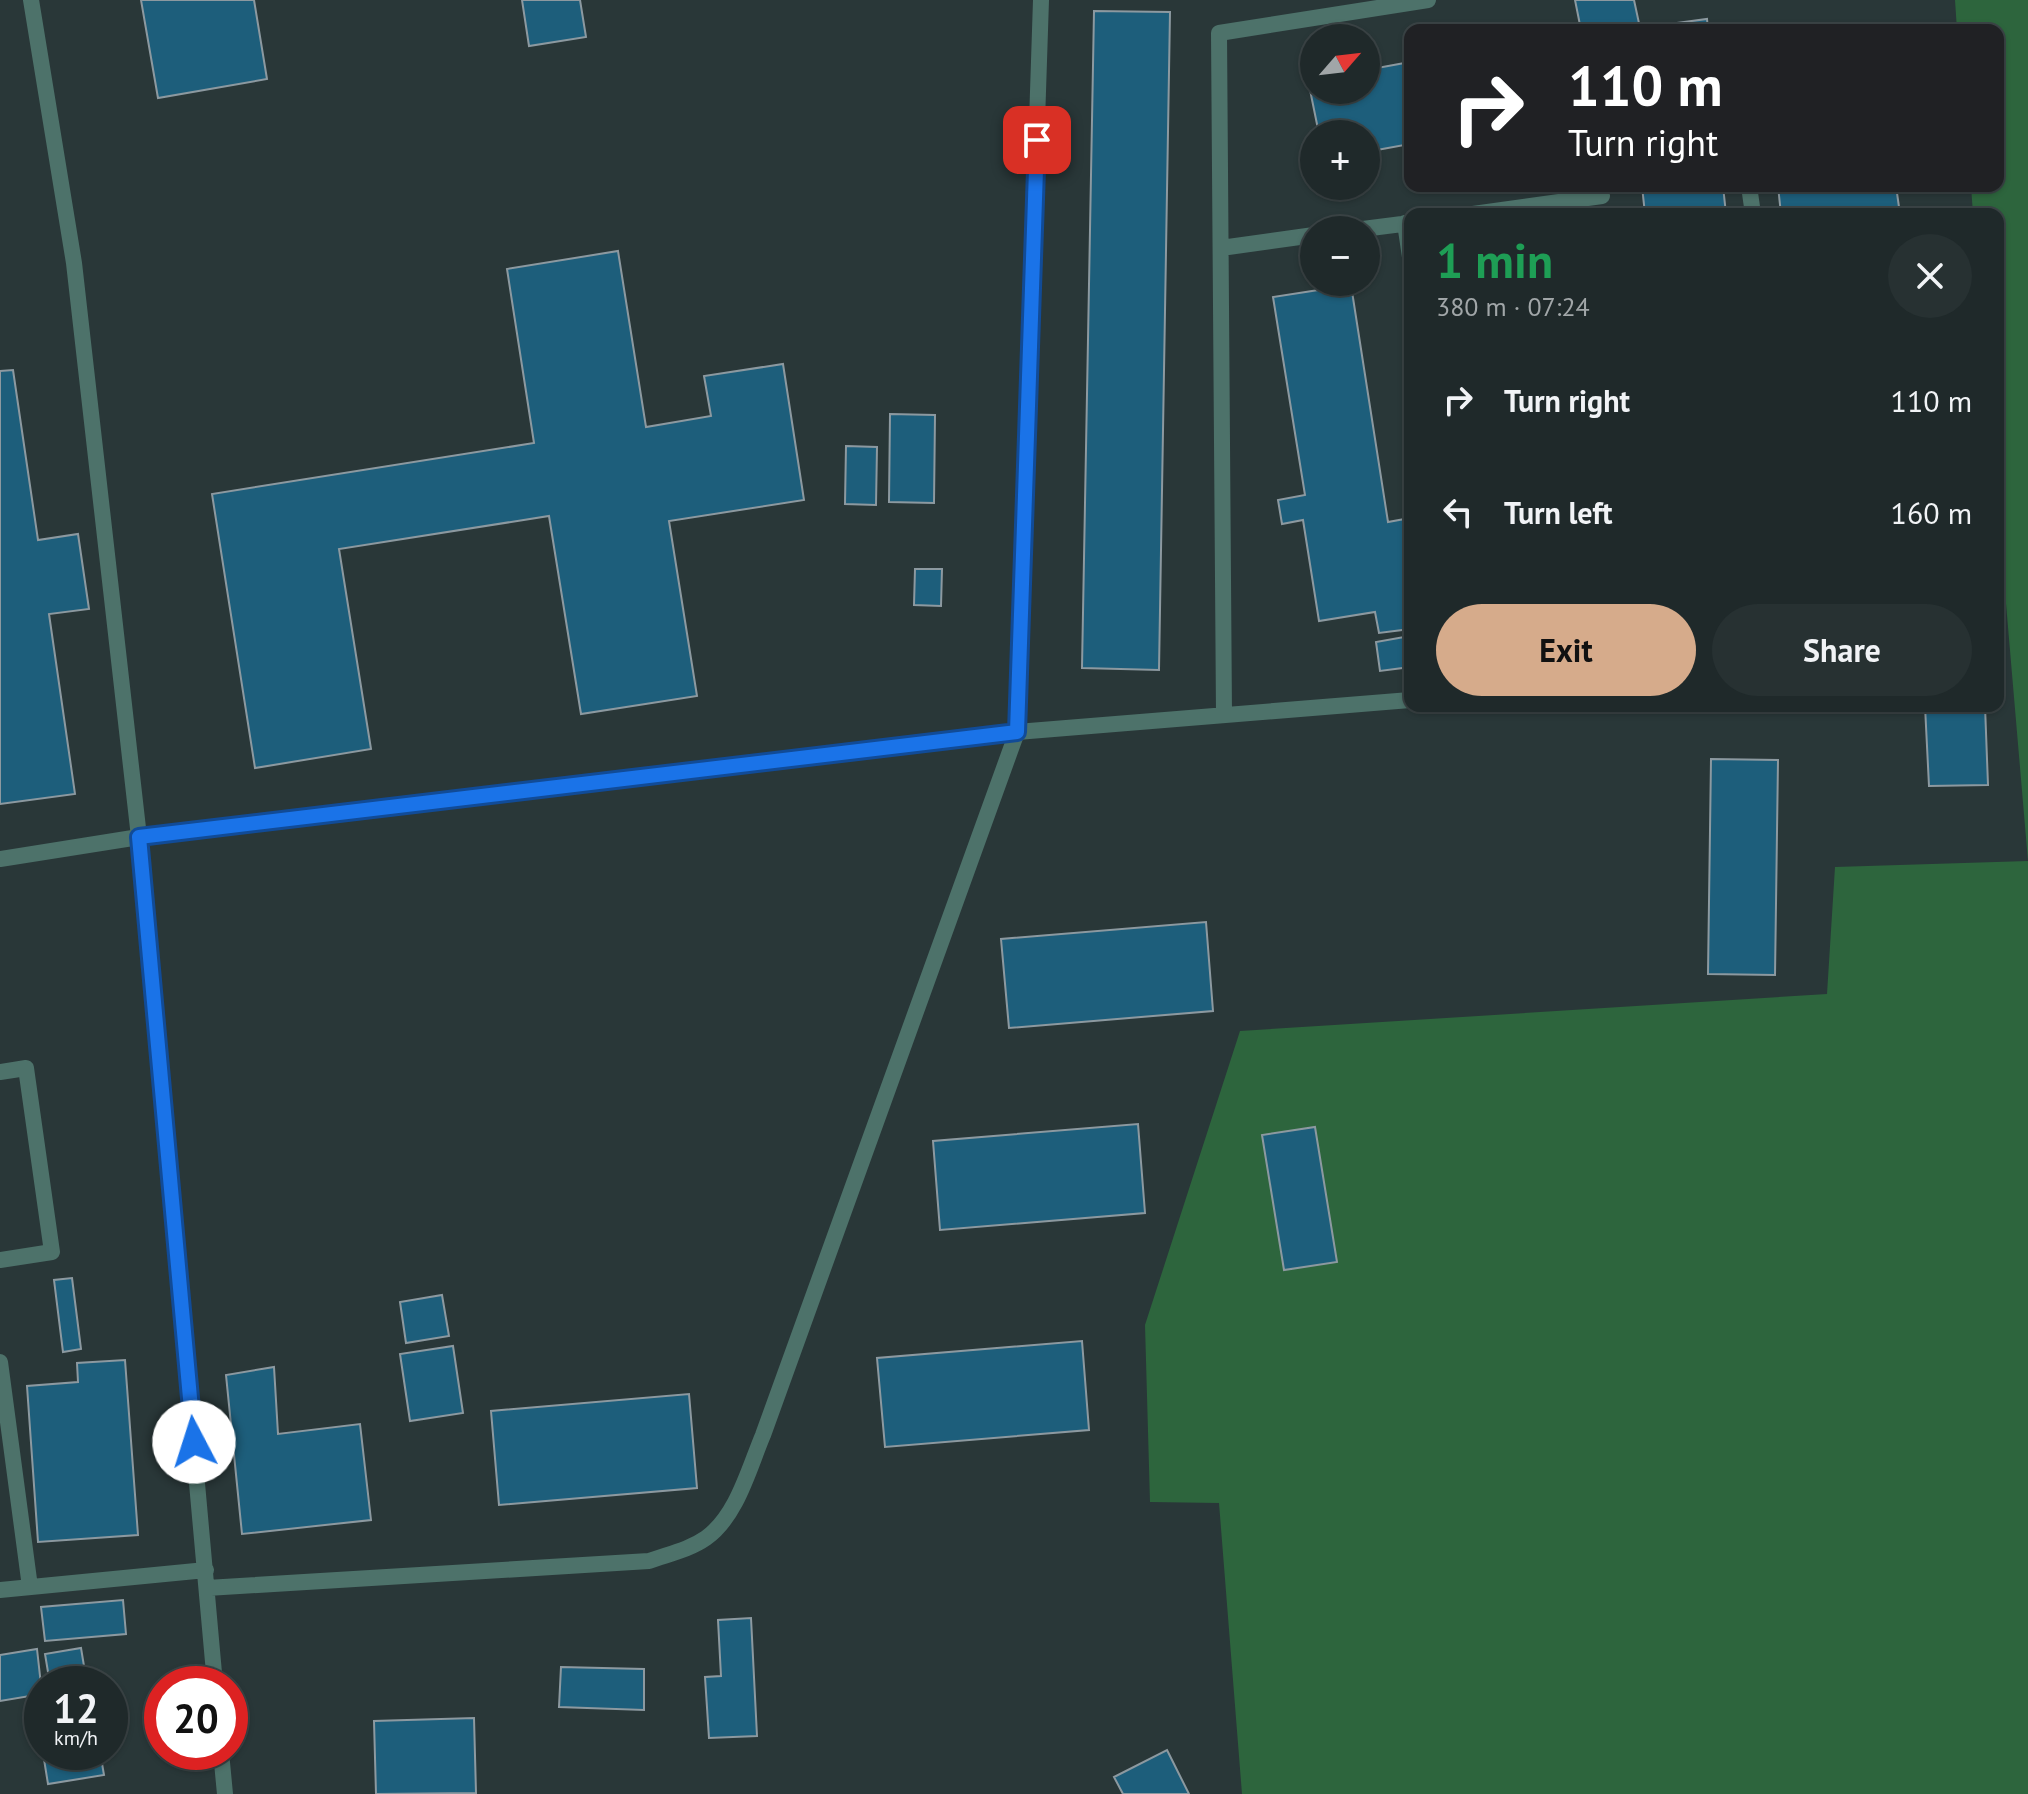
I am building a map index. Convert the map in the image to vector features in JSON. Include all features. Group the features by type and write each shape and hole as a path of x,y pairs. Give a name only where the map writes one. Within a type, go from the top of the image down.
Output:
{"lane":[{"path":"31,0 74,263 139,837 214,1666"},
{"path":"207,1588 649,1561 685,1549 708,1537 730,1512 763,1435 1017,732 1041,0"},
{"path":"1224,715 1219,33 1428,0"},
{"path":"1516,208 1602,196"},
{"path":"1380,227 1404,224"},
{"path":"1221,248 1300,237"},
{"path":"0,859 139,837 1017,732 1404,700"},
{"path":"0,1072 26,1068 52,1252 0,1260"},
{"path":"0,1362 30,1587"},
{"path":"0,1590 206,1570"},
{"path":"223,1770 225,1794"}],"green space":[{"path":"1955,0 2028,0 2028,861 2004,580 2004,208 1973,208 1971,192 2004,192 2004,24 1957,24"},
{"path":"2028,861 2028,1794 1242,1794 1219,1503 1150,1502 1145,1325 1240,1031 1827,994 1835,867"}],"building":[{"path":"141,0 254,0 267,79 158,98"},
{"path":"522,0 580,0 586,37 529,46"},
{"path":"1575,0 1634,0 1639,24 1580,24"},
{"path":"1094,11 1170,12 1159,670 1082,668"},
{"path":"1707,19 1707,24 1670,24"},
{"path":"1404,63 1404,145 1380,149 1380,120 1316,120 1313,104 1380,104 1380,67"},
{"path":"1643,192 1724,192 1725,208 1644,208"},
{"path":"1779,192 1897,192 1899,208 1780,208"},
{"path":"618,251 646,427 711,416 704,376 783,364 804,500 669,521 697,696 581,714 549,516 339,549 371,749 255,768 212,494 534,443 507,269"},
{"path":"1300,293 1300,296 1353,296 1388,522 1404,519 1404,630 1379,633 1375,612 1319,621 1303,520 1282,524 1278,500 1305,495 1273,297"},
{"path":"13,370 38,540 78,534 89,609 49,614 75,794 0,804 0,371"},
{"path":"890,414 935,415 934,503 889,502"},
{"path":"846,446 877,447 876,505 845,504"},
{"path":"915,569 942,569 941,606 914,605"},
{"path":"1404,637 1404,668 1380,671 1376,642"},
{"path":"1925,712 1985,712 1988,785 1929,786"},
{"path":"1711,759 1778,760 1775,975 1708,974"},
{"path":"1206,922 1213,1011 1009,1028 1001,939"},
{"path":"1138,1124 1145,1213 940,1230 933,1141"},
{"path":"1315,1127 1337,1262 1284,1270 1262,1135"},
{"path":"72,1278 81,1349 63,1352 54,1280"},
{"path":"442,1295 449,1336 406,1343 400,1302"},
{"path":"1082,1341 1089,1430 885,1447 877,1358"},
{"path":"453,1346 463,1413 410,1421 400,1354"},
{"path":"125,1360 138,1535 38,1542 27,1386 78,1382 77,1363"},
{"path":"274,1367 278,1434 360,1424 371,1520 242,1534 226,1375"},
{"path":"689,1394 697,1488 499,1505 491,1411"},
{"path":"123,1600 126,1634 45,1641 41,1607"},
{"path":"751,1618 757,1736 709,1738 705,1677 721,1676 718,1620"},
{"path":"81,1648 84,1666 47,1666 45,1654"},
{"path":"37,1649 39,1666 24,1666 24,1697 0,1701 0,1655"},
{"path":"561,1667 644,1669 644,1710 559,1707"},
{"path":"474,1718 476,1793 376,1794 374,1721"},
{"path":"1167,1750 1189,1794 1123,1794 1114,1777"},
{"path":"46,1770 103,1770 104,1775 48,1784"}],"route":[{"path":"194,1442 139,837 1017,732 1037,140"}]}
